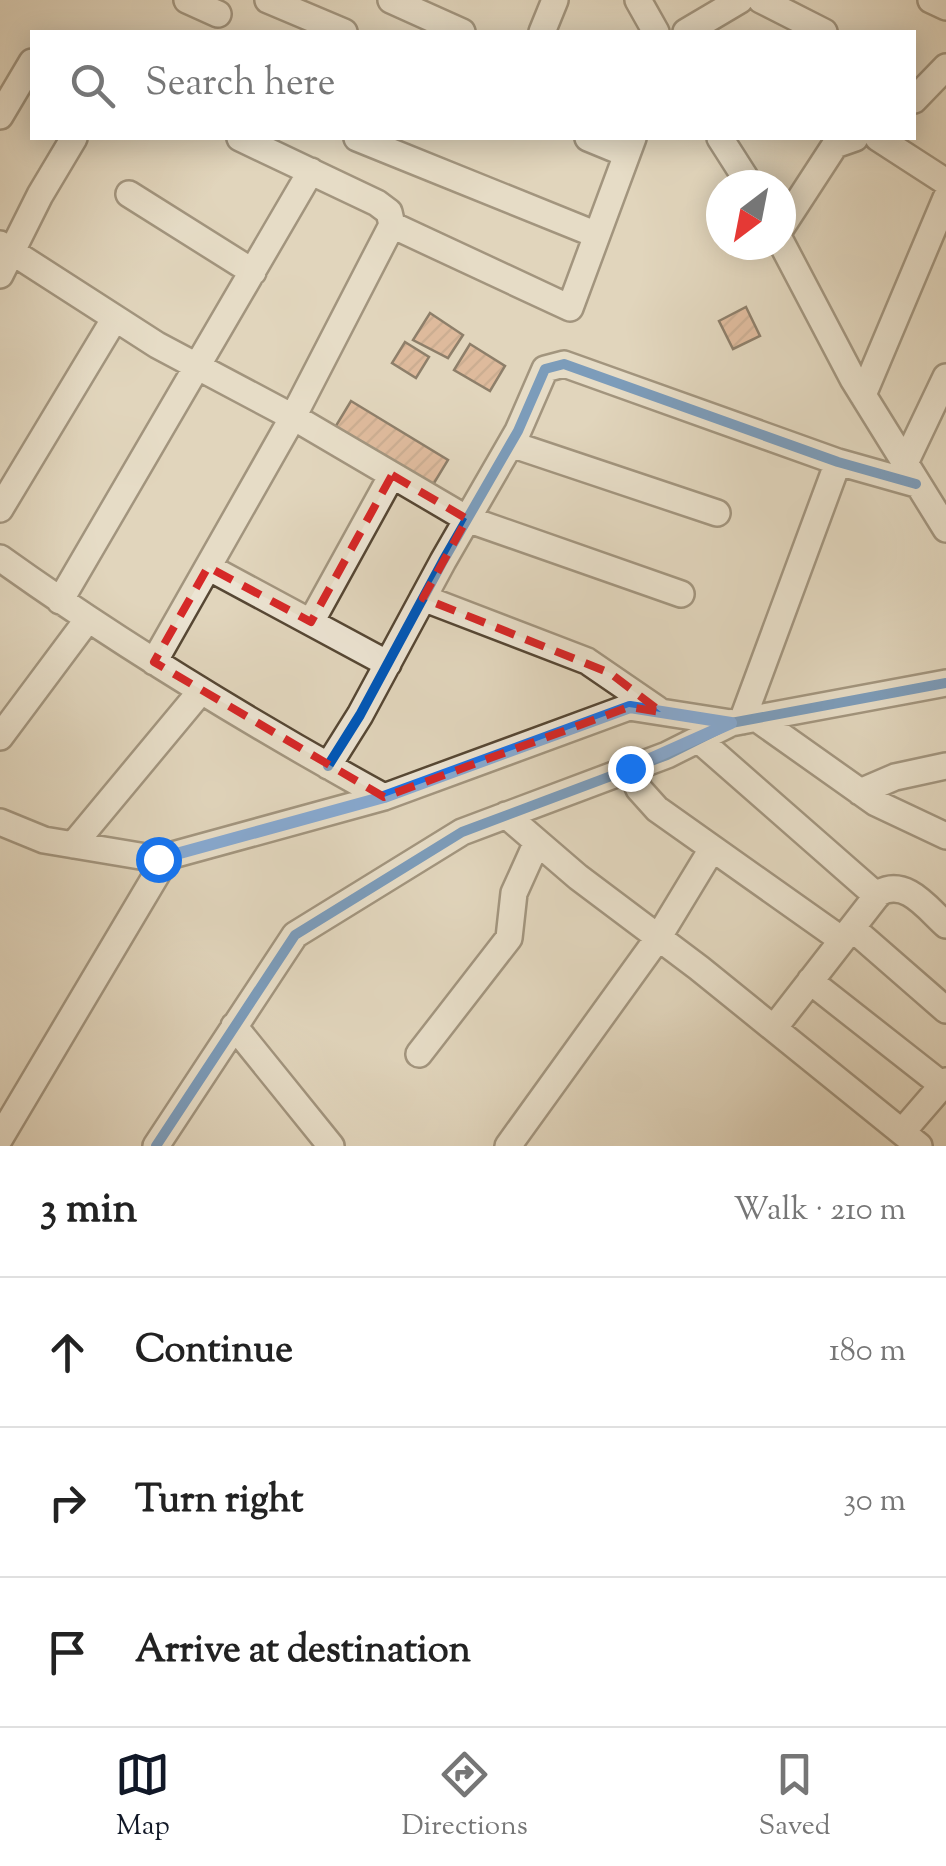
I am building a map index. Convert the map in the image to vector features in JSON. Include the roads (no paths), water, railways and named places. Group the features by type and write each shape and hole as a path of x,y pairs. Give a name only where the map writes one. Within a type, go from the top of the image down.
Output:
{"street":[{"path":"186,0 218,15"},
{"path":"268,0 339,30"},
{"path":"391,0 458,30"},
{"path":"543,30 555,0"},
{"path":"638,0 655,30"},
{"path":"689,30 740,0"},
{"path":"761,0 820,30"},
{"path":"930,0 946,7"},
{"path":"0,116 30,65"},
{"path":"918,88 946,67"},
{"path":"73,140 4,257 293,417 467,519 680,594"},
{"path":"154,662 293,417 392,225 389,212 377,203 244,140"},
{"path":"362,140 597,235"},
{"path":"392,225 570,308 630,146 598,140"},
{"path":"721,140 740,170"},
{"path":"796,205 834,145 849,140"},
{"path":"881,140 946,182"},
{"path":"60,600 310,171"},
{"path":"129,194 253,272"},
{"path":"862,395 946,198"},
{"path":"791,260 862,395 946,529"},
{"path":"0,509 115,318"},
{"path":"328,766 510,444 545,369 564,364 838,462 910,473"},
{"path":"910,473 939,408 946,377"},
{"path":"510,444 717,513"},
{"path":"743,721 838,462"},
{"path":"310,622 392,475"},
{"path":"0,558 154,662 384,797"},
{"path":"208,566 388,664"},
{"path":"423,598 587,660 661,712"},
{"path":"0,738 88,619"},
{"path":"156,1146 294,935 462,832 743,721 946,683"},
{"path":"73,845 201,691"},
{"path":"0,822 44,840 158,859 384,797 630,707 743,721 898,815 946,836"},
{"path":"698,739 876,896"},
{"path":"860,792 895,777 946,766"},
{"path":"630,768 645,799 712,848 847,934 946,1010"},
{"path":"506,815 911,1139 945,1085 810,981"},
{"path":"419,1054 510,938 514,893 538,842"},
{"path":"508,1146 658,938 712,848"},
{"path":"13,1146 0,1138 166,857"},
{"path":"774,1028 876,896 889,887 900,887 946,925"},
{"path":"234,1026 331,1146"}]}
